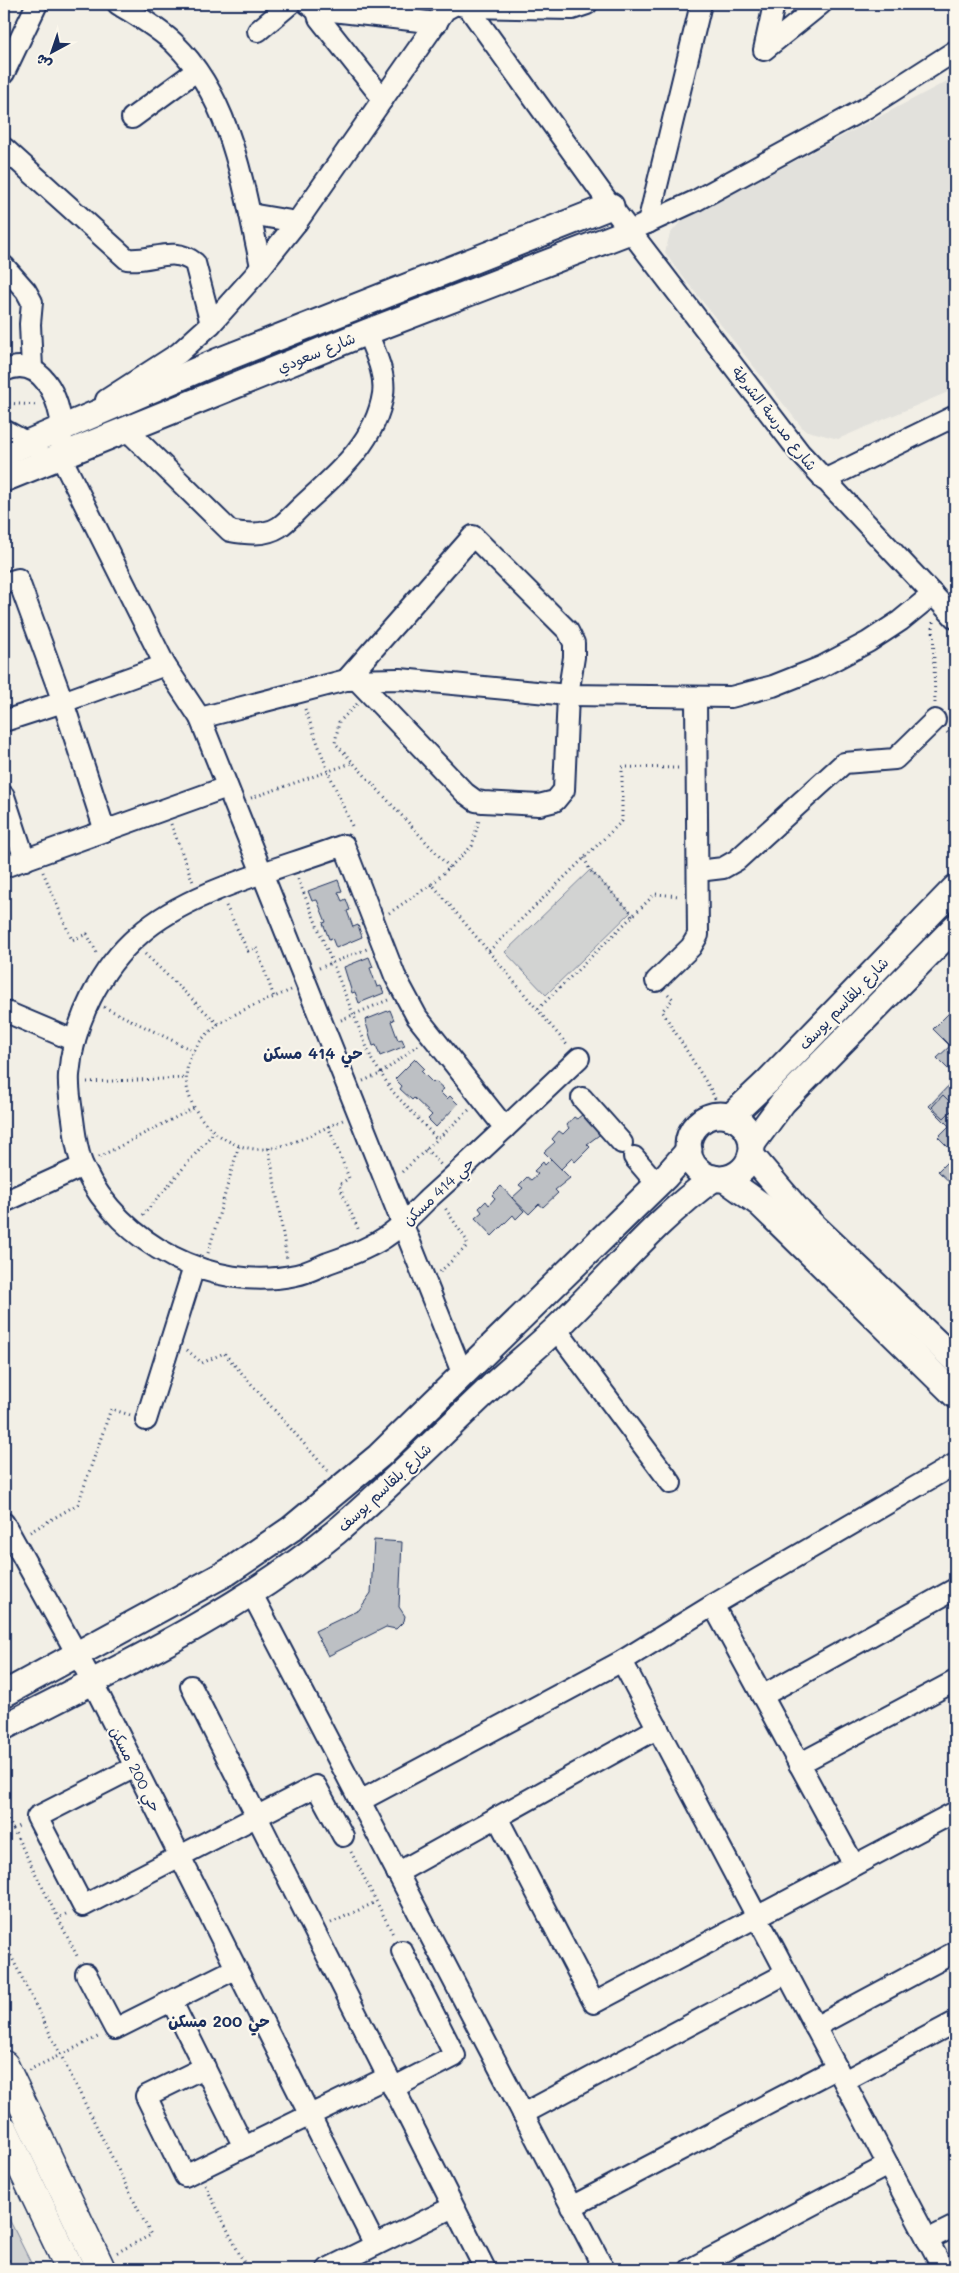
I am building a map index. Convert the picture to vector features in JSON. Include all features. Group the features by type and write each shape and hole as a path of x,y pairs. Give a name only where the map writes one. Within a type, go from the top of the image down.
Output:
{"highway":[{"path":"6,2081 99,2267"},
{"path":"4,2130 70,2269"},
{"path":"4,2164 66,2269"}],"main road":[{"name":"شارع سعودي","path":"4,454 28,444 59,417 216,362 611,206"},
{"name":"شارع سعودي","path":"4,479 61,457 125,428 639,227"},
{"name":"شارع بلقاسم يوسف","path":"726,1116 767,1082 955,888"},
{"name":"شارع بلقاسم يوسف","path":"752,1149 783,1102 955,927"},
{"path":"955,1360 801,1214 752,1149 745,1127 726,1116 711,1117 701,1122 694,1129 689,1150 697,1168 719,1178 760,1204 955,1395"},
{"path":"719,1178 742,1171 752,1149"},
{"name":"شارع بلقاسم يوسف","path":"4,1694 228,1572 290,1529 379,1456 657,1184 689,1150"},
{"name":"شارع بلقاسم يوسف","path":"4,1727 126,1664 251,1592 290,1567 337,1531 556,1329 678,1207 719,1178"}],"street":[{"path":"4,73 37,4"},
{"path":"118,4 149,23 174,43 196,70 211,96 230,137 261,266"},
{"path":"258,32 290,4"},
{"path":"59,417 179,353 211,324 297,222 445,10 460,5 572,10 587,4"},
{"path":"639,227 701,4"},
{"path":"774,4 764,50 821,4"},
{"path":"313,5 436,23"},
{"path":"313,5 319,18 338,44 383,99"},
{"name":"شارع مدرسة الشرطة","path":"460,5 611,206 639,227 796,447 824,480 955,618"},
{"path":"639,227 695,201 866,108 955,51"},
{"path":"132,118 196,70"},
{"path":"4,148 127,259 141,260 170,252 187,256 195,263 211,324"},
{"path":"250,214 297,222"},
{"path":"4,266 26,291 32,302 30,324 32,369"},
{"path":"125,428 230,531 264,533 278,528 336,475 360,448 377,416 383,393 381,370 367,332"},
{"path":"4,371 21,367 32,369 42,375 59,417 61,457 165,665 200,718 463,1375"},
{"path":"824,480 955,416"},
{"path":"4,430 28,444 61,457"},
{"path":"473,536 568,631 574,643 574,657 568,695 564,790 555,801 539,805 476,801 465,793 357,684 473,536"},
{"path":"4,583 18,579 63,702 105,831"},
{"path":"200,718 299,692 400,679 568,695 696,698 739,695 774,686 821,667 868,642 933,594"},
{"path":"4,721 165,665"},
{"path":"656,981 691,947 698,935 696,698"},
{"path":"698,871 723,868 737,860 844,763 895,759 935,720"},
{"path":"4,796 25,860"},
{"path":"4,867 165,809 231,796"},
{"path":"344,845 381,943 417,1018 505,1128"},
{"name":"حي 414 مسكن","path":"344,845 219,890 199,898 164,917 132,942 108,972 91,1000 75,1041 69,1083 75,1134 83,1166 96,1191 132,1228 167,1256 199,1268 260,1279 290,1276 366,1248 402,1224 579,1058"},
{"path":"4,1011 75,1041"},
{"path":"561,1076 657,1184"},
{"path":"4,1202 83,1166"},
{"path":"146,1420 172,1336 199,1268"},
{"path":"556,1329 671,1482"},
{"path":"360,1801 622,1661 712,1605 955,1464"},
{"name":"حي 200 مسكن","path":"4,1523 92,1681 375,2245"},
{"path":"762,1696 955,1589"},
{"path":"251,1592 604,2269"},
{"path":"712,1605 854,1865"},
{"path":"622,1661 927,2240 935,2267"},
{"path":"799,1764 955,1681"},
{"path":"192,1686 485,2269"},
{"path":"397,1873 658,1728"},
{"path":"135,1767 37,1816 82,1906 316,1786 343,1836"},
{"path":"497,1817 594,2003 955,1812"},
{"path":"205,2067 146,2096 191,2173 310,2115 455,2056 402,1951"},
{"path":"815,2027 955,1952"},
{"path":"86,1974 114,2030 235,1969"},
{"path":"523,2114 787,1973"},
{"path":"172,2002 244,2147"},
{"path":"571,2207 840,2074 955,2022"},
{"path":"690,2269 888,2165"},
{"path":"327,2269 453,2207"},
{"path":"927,2240 955,2226"}],"path":[{"path":"4,403 59,417"},
{"path":"933,594 935,720"},
{"path":"357,684 339,722 335,744 450,868"},
{"path":"299,692 328,771 352,826 344,845"},
{"path":"231,796 352,763"},
{"path":"489,951 622,821 622,768 696,768"},
{"path":"373,923 432,884 472,846 483,802"},
{"path":"165,809 199,898"},
{"path":"584,858 590,870 631,912 632,917"},
{"path":"25,860 40,868 46,877 72,940 87,934 108,972"},
{"path":"292,864 353,1015 380,1074 393,1092 437,1139"},
{"path":"432,884 579,1058"},
{"path":"219,890 248,951 256,947 274,997"},
{"path":"538,1009 655,894 699,898"},
{"path":"132,942 219,1025"},
{"path":"357,1113 281,1147 269,1148 239,1145 214,1132 194,1108 186,1078 188,1065 194,1051 219,1025 274,997 332,963 381,943"},
{"path":"656,981 673,999 662,1011 726,1116"},
{"path":"323,1028 404,994"},
{"path":"91,1000 194,1051"},
{"path":"347,1088 380,1074 431,1036"},
{"path":"69,1083 186,1078"},
{"path":"386,1186 481,1098"},
{"path":"83,1166 194,1108"},
{"path":"328,1126 349,1178 339,1185 366,1248"},
{"path":"132,1228 214,1132"},
{"path":"199,1268 239,1145"},
{"path":"269,1148 290,1276"},
{"path":"427,1285 466,1246 467,1241 436,1193"},
{"path":"172,1336 202,1363 224,1353 342,1487"},
{"path":"14,1541 78,1504 110,1409 146,1420"},
{"path":"13,1829 86,1974"},
{"path":"343,1836 402,1951"},
{"path":"314,1931 376,1902"},
{"path":"58,1918 82,1906"},
{"path":"4,1942 152,2235 99,2267"},
{"path":"6,2081 114,2030"},
{"path":"191,2173 247,2269"},
{"path":"4,2251 13,2269"}],"shaded area":[{"path":"955,77 955,389 838,439 804,430 672,263 665,252 670,234 681,221"},
{"path":"590,870 631,912 546,995 505,952"},
{"path":"4,2209 34,2269 4,2269"}],"building":[{"path":"338,880 342,891 338,892 342,901 346,899 350,910 347,911 353,927 358,925 362,937 336,948 332,938 329,939 323,923 326,922 317,900 312,901 308,891"},
{"path":"369,957 373,967 370,968 377,987 381,986 384,993 359,1003 355,992 352,993 344,967"},
{"path":"955,1007 955,1076 937,1058 950,1046 933,1029"},
{"path":"390,1010 394,1020 391,1021 398,1040 402,1039 405,1046 380,1056 376,1045 373,1046 365,1020"},
{"path":"415,1059 424,1068 421,1071 433,1083 435,1081 444,1089 440,1092 447,1099 450,1096 458,1104 436,1127 428,1119 432,1115 414,1098 412,1100 400,1089 402,1086 395,1079"},
{"path":"955,1079 955,1154 938,1137 949,1126 929,1106"},
{"path":"943,1095 955,1107 944,1118 932,1107"},
{"path":"583,1114 602,1133 587,1144 590,1147 575,1162 572,1158 561,1169 544,1152 555,1142 552,1139 559,1131 563,1134 569,1128 567,1125 574,1117 577,1119"},
{"path":"955,1154 955,1187 938,1171"},
{"path":"551,1159 570,1178 555,1190 558,1193 543,1207 539,1204 529,1214 512,1198 523,1188 519,1185 527,1177 531,1180 538,1174 534,1171 543,1162 545,1165"},
{"path":"501,1186 524,1211 516,1219 513,1215 492,1236 475,1218 482,1212 479,1208 486,1201 489,1205 495,1198 492,1195"},
{"path":"374,1540 402,1542 399,1607 405,1616 404,1621 396,1629 386,1627 328,1656 315,1631 359,1610 371,1593"}],"district":[{"name":"حي 414 مسكن","path":"313,1052"},
{"name":"حي 200 مسكن","path":"219,2020"}]}
